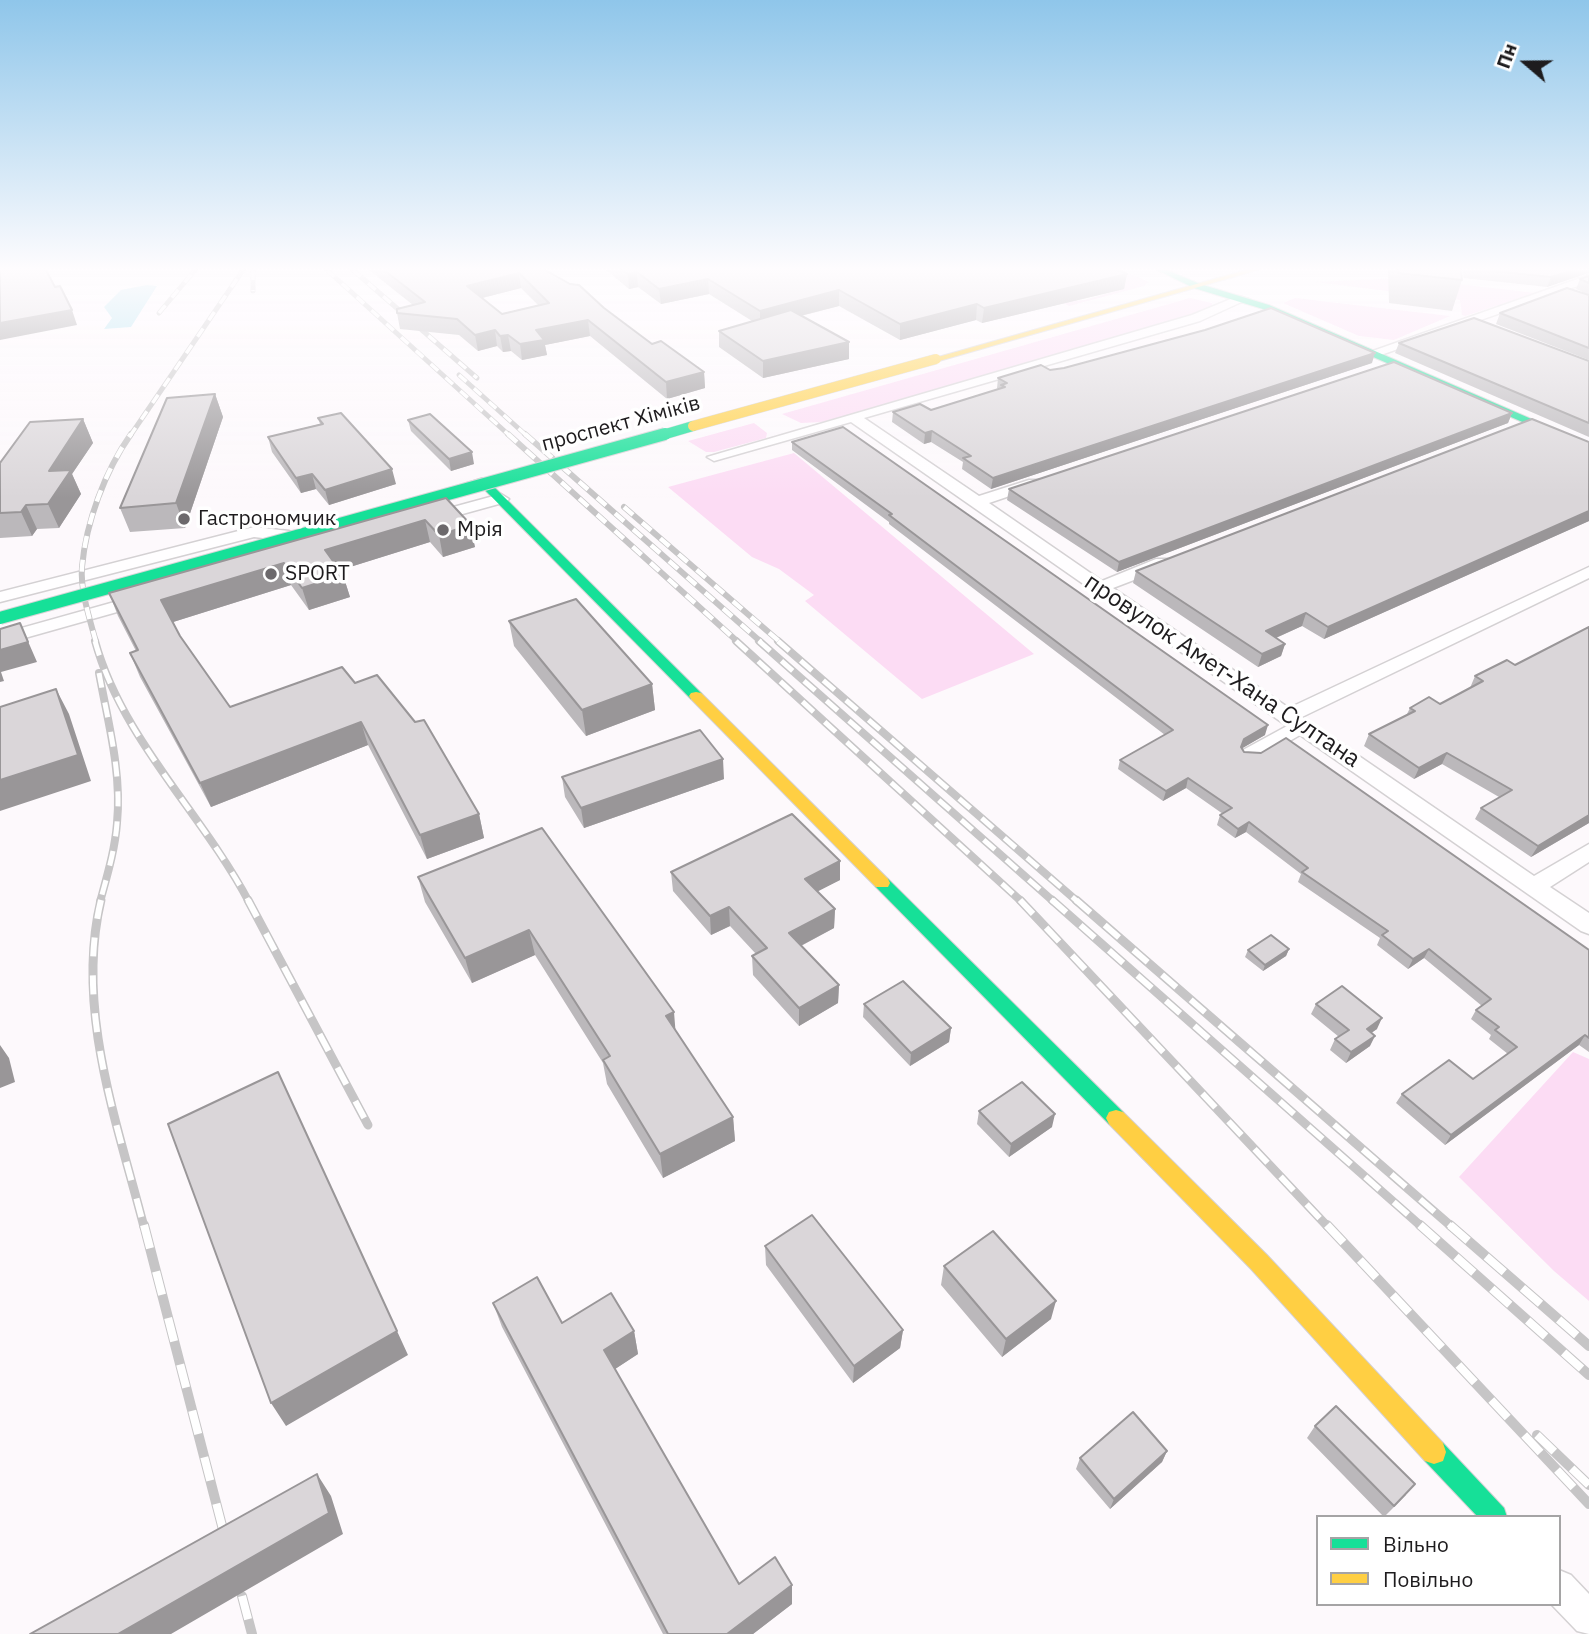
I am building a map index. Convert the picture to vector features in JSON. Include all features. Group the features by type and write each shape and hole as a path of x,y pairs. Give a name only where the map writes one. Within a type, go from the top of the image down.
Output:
{"street":[{"name":"проспект Хіміків","path":"0,618 982,346"},
{"path":"714,457 1100,346"},
{"path":"1357,346 1589,448"},
{"path":"1373,353 1396,346"},
{"path":"1371,371 1396,362"},
{"name":"провулок Амет-Хана Султана","path":"855,418 979,501 1099,588 1296,720 1589,925"},
{"path":"1504,432 1530,422"},
{"path":"979,501 1045,480"},
{"path":"285,535 482,481 1259,1262 1493,1515"},
{"path":"424,497 444,514"},
{"path":"410,523 501,499"},
{"path":"0,597 254,532 346,541"},
{"path":"1099,588 1177,558"},
{"path":"1250,755 1296,720 1589,572"},
{"path":"0,639 155,596"},
{"path":"1534,887 1589,852"},
{"path":"1561,1589 1589,1619"}],"shaded area":[{"path":"1020,346 1084,346 823,422 801,423 782,414"},
{"path":"754,423 767,433 766,438 714,452 706,452 688,441"},
{"path":"794,453 1034,654 922,699 805,601 814,595 779,569 752,557 668,487"},
{"path":"1573,1052 1589,1059 1589,1301 1554,1271 1459,1177"}],"building":[{"path":"621,346 668,346 704,372 666,382"},
{"path":"741,346 830,346 763,361"},
{"path":"1145,346 1359,346 1375,353 993,478 963,458 971,456 932,431 925,433 893,412 920,404 931,410 1005,387 1001,385 1007,383 998,378 1041,365 1050,370"},
{"path":"1407,346 1550,346 1589,361 1589,423"},
{"path":"1394,362 1512,413 1119,562 1009,489"},
{"path":"215,394 176,503 120,508 167,398"},
{"path":"341,413 392,469 325,490 312,474 296,478 268,437 323,424 318,418"},
{"path":"430,414 472,452 449,459 408,420"},
{"path":"83,419 49,471 71,470 48,504 26,505 21,512 0,513 0,463 30,422"},
{"path":"1532,419 1589,442 1589,511 1328,627 1306,613 1266,631 1285,644 1262,654 1136,571"},
{"path":"843,427 1268,725 1244,739 1241,747 1244,752 1261,753 1286,738 1589,950 1589,1038 1585,1035 1451,1135 1402,1094 1449,1060 1473,1079 1517,1047 1495,1030 1499,1027 1476,1010 1491,999 1429,949 1413,959 1382,935 1388,931 1302,872 1308,868 1249,822 1238,829 1220,815 1232,808 1188,778 1166,791 1120,760 1173,730 889,515 892,514 792,442"},
{"path":"446,498 471,525 439,535 425,520 325,550 343,575 302,588 284,563 161,600 180,636 230,707 342,667 355,683 377,675 415,722 424,720 479,814 420,835 361,722 200,783 130,653 138,650 109,593"},
{"path":"576,599 652,684 582,710 509,621"},
{"path":"20,623 28,642 0,650 0,629"},
{"path":"1589,627 1589,815 1538,846 1481,808 1512,790 1447,753 1419,768 1369,734 1415,711 1410,708 1429,697 1440,704 1483,681 1475,676 1507,660 1515,665"},
{"path":"56,689 78,755 0,780 0,707"},
{"path":"700,730 723,759 581,808 562,777"},
{"path":"792,814 840,861 805,879 835,909 789,933 839,985 799,1008 752,956 767,948 729,907 710,916 671,872"},
{"path":"542,828 674,1012 666,1016 733,1117 660,1154 603,1060 610,1056 529,930 465,958 418,877"},
{"path":"1271,935 1289,949 1265,965 1248,950"},
{"path":"903,981 951,1028 911,1053 864,1004"},
{"path":"1342,986 1382,1018 1367,1029 1375,1036 1351,1052 1335,1039 1349,1030 1316,1004"},
{"path":"278,1072 397,1331 271,1403 168,1124"},
{"path":"1022,1082 1055,1114 1011,1144 979,1111"},
{"path":"812,1215 903,1330 854,1366 765,1246"},
{"path":"993,1231 1056,1301 1006,1339 944,1266"},
{"path":"537,1277 562,1323 611,1293 634,1331 604,1350 739,1584 775,1557 792,1585 727,1634 668,1634 493,1303"},
{"path":"1336,1406 1415,1484 1394,1506 1315,1426"},
{"path":"1133,1412 1167,1451 1114,1499 1080,1458"},
{"path":"317,1474 329,1513 118,1634 30,1634"}],"railway":[{"path":"130,436 191,346"},
{"path":"411,346 510,436"},
{"path":"441,346 477,378"},
{"path":"459,375 527,436"},
{"path":"96,642 82,585 84,550 92,515 105,480 131,434"},
{"path":"508,434 738,642"},
{"path":"525,434 761,642"},
{"path":"624,507 780,642"},
{"path":"95,641 107,677 124,711 164,775 230,869 249,902"},
{"path":"736,641 1021,901"},
{"path":"759,641 1054,902"},
{"path":"778,641 1078,902"},
{"path":"99,673 118,785 114,843 100,902"},
{"path":"101,900 94,941 96,1024 112,1106 144,1227"},
{"path":"248,900 368,1125"},
{"path":"1052,900 1422,1227"},
{"path":"1076,900 1452,1227"},
{"path":"1021,901 1328,1227"},
{"path":"144,1225 227,1545"},
{"path":"1327,1225 1589,1504"},
{"path":"1420,1225 1589,1375"},
{"path":"1450,1225 1589,1346"},
{"path":"1537,1435 1589,1485"},
{"path":"242,1596 252,1634"}],"traffic: fast":[{"path":"1356,346 1589,448"},
{"path":"0,618 693,426"},
{"path":"460,487 482,481 696,696"},
{"path":"882,883 1116,1118"},
{"path":"1434,1452 1493,1515"}],"traffic: slow":[{"path":"936,359 982,346"},
{"path":"693,426 936,359"},
{"path":"696,696 882,883"},
{"path":"1116,1118 1259,1262 1434,1452"}],"place":[{"name":"Гастрономчик","path":"184,519"},
{"name":"Мрія","path":"443,530"},
{"name":"SPORT","path":"271,574"}]}
